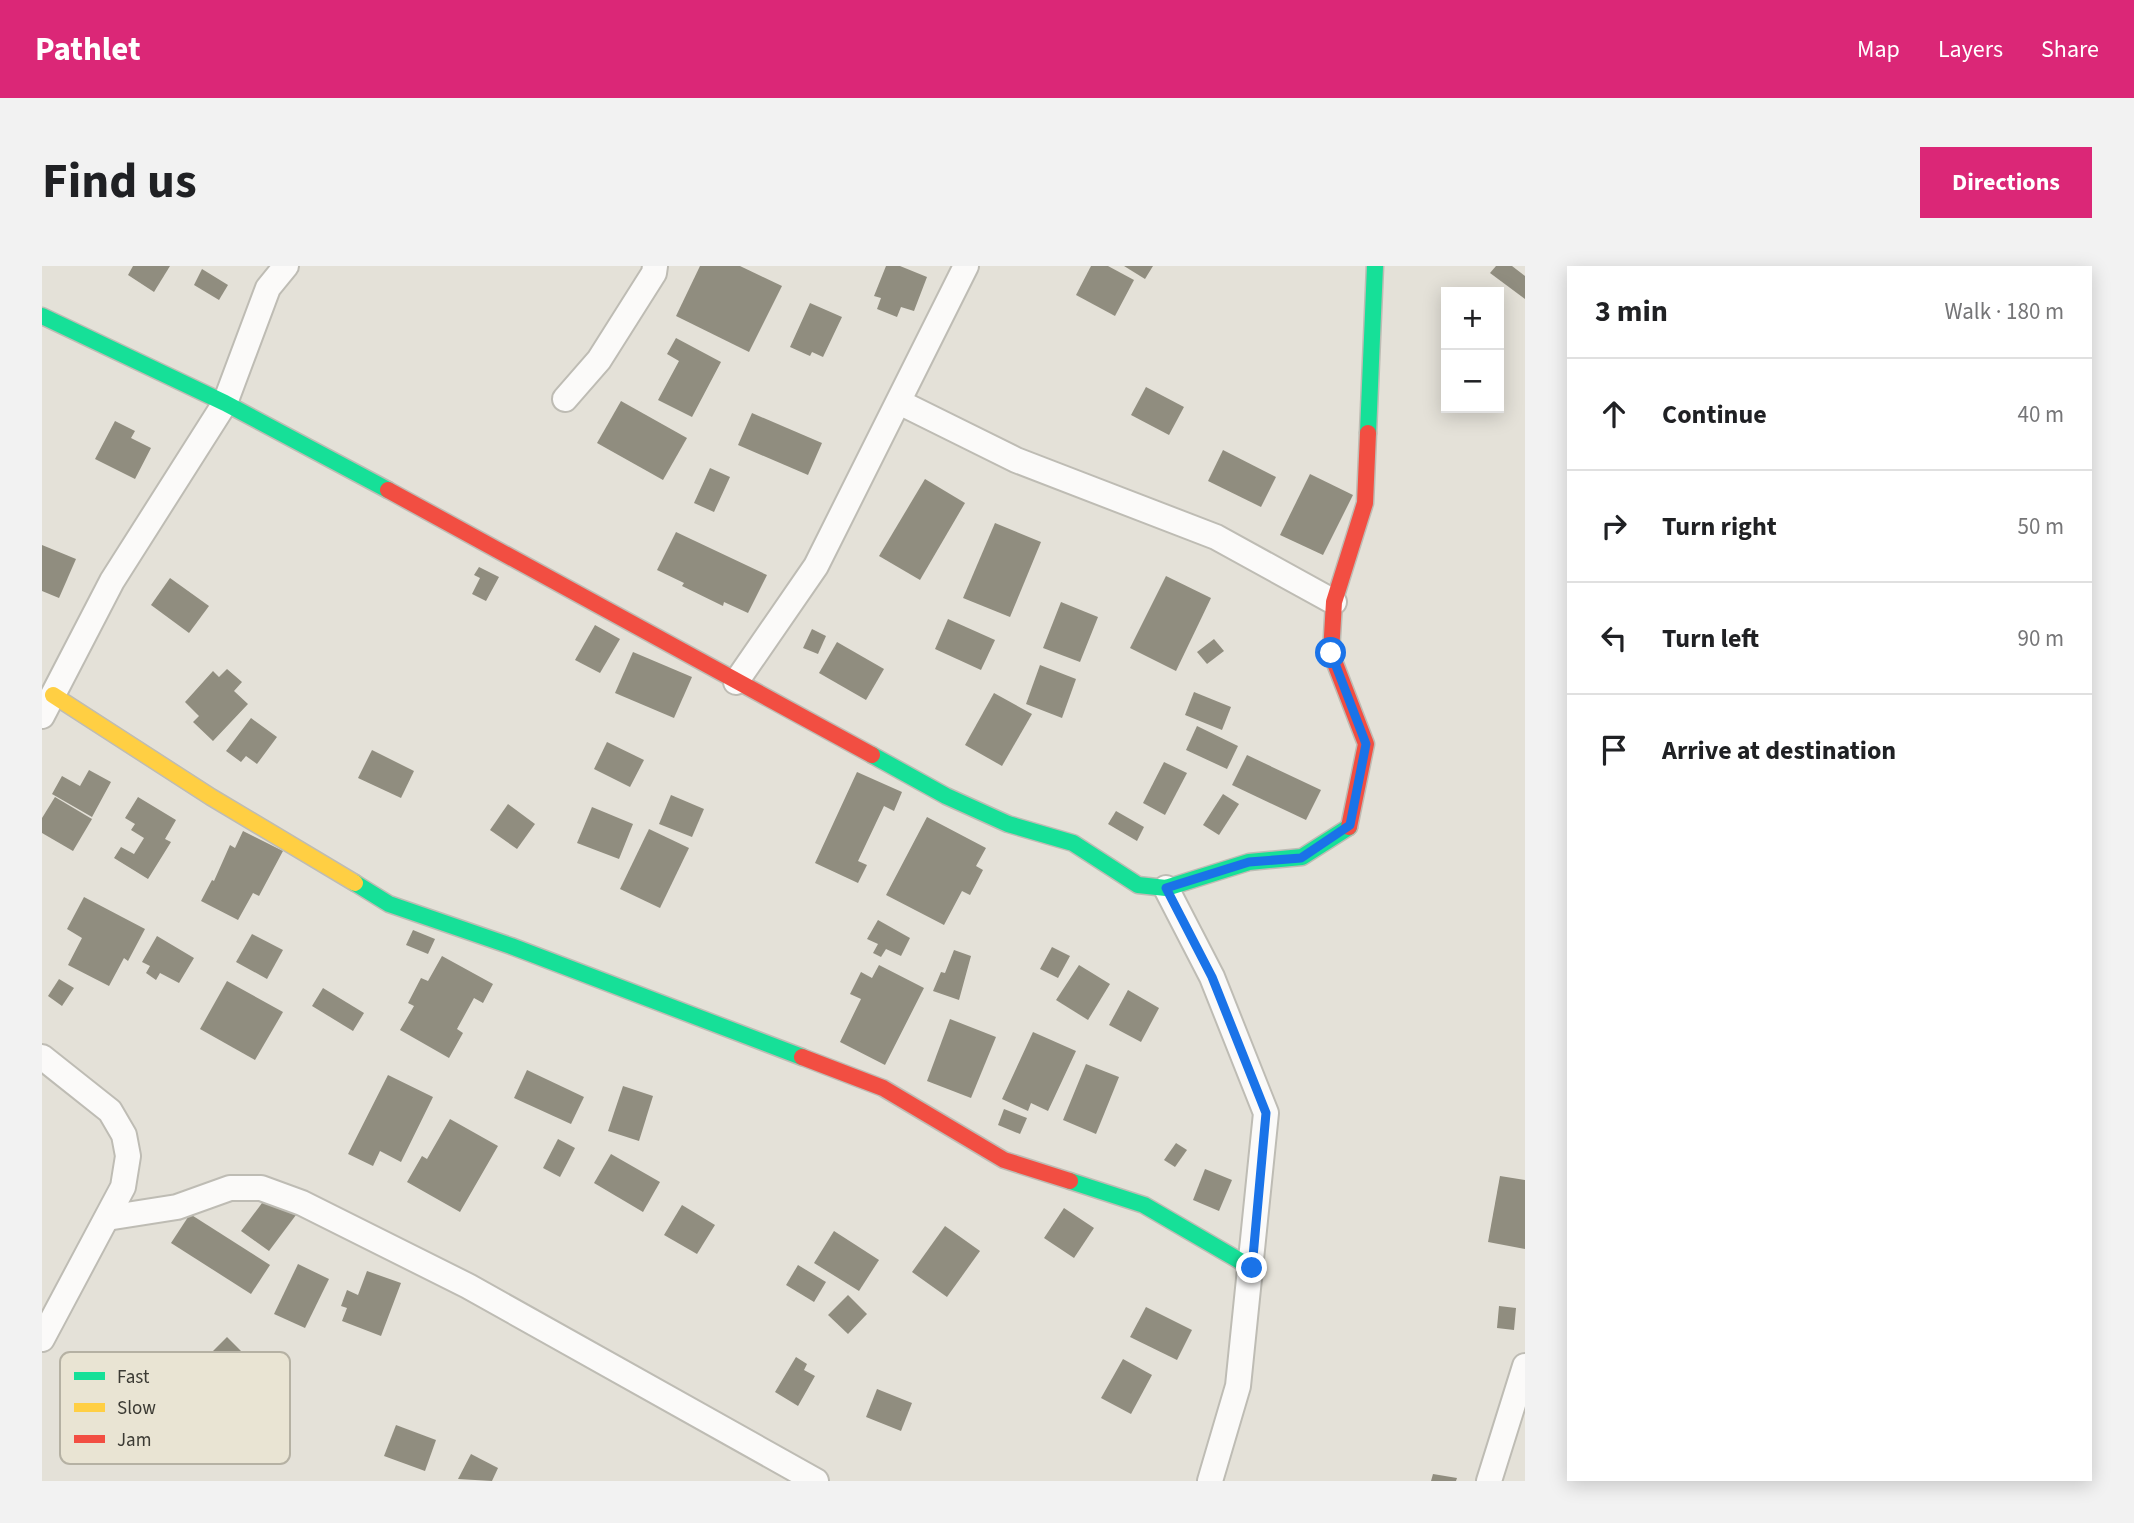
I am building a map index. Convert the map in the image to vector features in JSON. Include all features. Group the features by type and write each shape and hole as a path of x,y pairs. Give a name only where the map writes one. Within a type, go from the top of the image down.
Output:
{"street":[{"path":"286,266 268,288 225,403 112,581 47,705 211,797 389,904 511,946 883,1088 1004,1160 1144,1205 1252,1268"},
{"path":"565,399 599,360 654,273 655,266"},
{"path":"736,682 816,566 966,266"},
{"path":"42,316 225,403 474,535 946,796 1008,824 1073,843 1138,885 1166,888 1249,862 1301,858 1350,825 1366,744 1331,653 1334,601 1365,503 1375,266"},
{"path":"899,402 1016,460 1216,537 1334,601"},
{"path":"1166,888 1212,977 1266,1113 1238,1386 1210,1481"},
{"path":"42,1057 110,1111 124,1135 128,1156 123,1187 42,1339"},
{"path":"107,1218 177,1207 230,1188 261,1188 302,1203 468,1286 816,1481"},
{"path":"1489,1481 1525,1366"}],"building":[{"path":"133,266 170,266 154,292 128,275"},
{"path":"700,266 740,266 782,286 749,352 676,316"},
{"path":"886,266 900,266 927,277 914,311 901,307 897,317 877,309 881,298 874,296"},
{"path":"1091,266 1108,266 1134,280 1115,316 1076,295"},
{"path":"1124,266 1153,266 1145,279"},
{"path":"1496,266 1512,266 1525,276 1525,299 1490,273"},
{"path":"202,269 228,285 219,300 194,285"},
{"path":"810,303 842,317 823,357 812,352 810,356 790,347"},
{"path":"676,338 721,362 692,417 658,400 679,361 667,354"},
{"path":"1146,387 1184,407 1169,435 1131,415"},
{"path":"621,401 687,438 663,480 597,443"},
{"path":"752,413 822,443 808,475 738,445"},
{"path":"115,421 135,431 131,438 151,448 135,479 95,459"},
{"path":"1223,450 1276,477 1261,507 1208,481"},
{"path":"710,468 730,477 714,512 694,503"},
{"path":"1310,474 1353,495 1323,555 1280,535"},
{"path":"925,479 965,503 920,580 879,556"},
{"path":"995,523 1041,542 1010,617 963,598"},
{"path":"676,532 767,575 748,613 724,602 723,606 657,570"},
{"path":"42,545 76,559 59,598 42,591"},
{"path":"479,567 499,577 486,601 472,594 480,578 474,575"},
{"path":"1166,576 1211,598 1176,671 1130,648"},
{"path":"170,578 209,606 189,633 151,605"},
{"path":"1061,602 1098,617 1080,662 1043,648"},
{"path":"948,619 995,640 981,670 935,649"},
{"path":"595,625 620,639 600,673 575,660"},
{"path":"812,629 826,636 818,654 803,648"},
{"path":"1214,639 1224,651 1207,664 1197,652"},
{"path":"837,642 884,669 866,700 819,673"},
{"path":"633,652 692,677 674,718 615,693"},
{"path":"1040,665 1076,679 1062,718 1026,704"},
{"path":"227,669 242,682 234,691 248,704 213,741 193,722 199,716 185,702 213,671 219,677"},
{"path":"1194,692 1231,707 1222,730 1185,715"},
{"path":"994,693 1032,714 1002,766 965,745"},
{"path":"251,718 277,737 257,764 246,756 241,762 226,751"},
{"path":"1197,726 1238,746 1227,769 1186,750"},
{"path":"607,742 644,760 630,787 594,769"},
{"path":"372,750 414,771 401,798 358,778"},
{"path":"1247,755 1321,790 1306,820 1232,785"},
{"path":"1164,762 1187,773 1165,815 1143,803"},
{"path":"89,770 111,782 92,817 52,794 62,776 80,786"},
{"path":"857,772 902,792 894,811 884,806 858,861 867,865 858,883 815,863"},
{"path":"1223,794 1239,804 1219,835 1203,825"},
{"path":"671,795 704,809 692,837 659,824"},
{"path":"55,797 92,819 73,851 42,833 42,818"},
{"path":"138,797 176,820 165,839 171,842 148,879 114,858 121,847 134,854 144,838 131,830 135,824 125,818"},
{"path":"508,804 535,824 517,849 490,830"},
{"path":"592,807 633,824 619,859 577,843"},
{"path":"1116,811 1144,827 1137,841 1108,824"},
{"path":"927,817 986,848 976,866 983,870 970,895 962,891 944,925 886,895"},
{"path":"649,829 689,848 660,908 620,889"},
{"path":"243,831 283,851 259,896 253,893 238,920 201,901 212,880 214,881 230,845 235,848"},
{"path":"84,897 145,929 128,961 124,958 109,986 68,965 82,938 67,929"},
{"path":"878,920 910,938 901,956 886,949 881,957 873,953 878,944 867,939"},
{"path":"413,930 435,939 428,954 406,945"},
{"path":"252,934 283,950 267,979 236,962"},
{"path":"157,936 194,958 179,983 160,973 156,980 146,973 150,966 142,962"},
{"path":"1052,947 1070,956 1058,978 1040,969"},
{"path":"954,950 971,956 959,1000 933,991 941,972 945,973"},
{"path":"442,956 493,984 483,1003 474,998 457,1029 463,1033 449,1058 400,1030 414,1006 408,1003 421,978 428,981"},
{"path":"879,965 924,988 885,1065 840,1042 861,999 850,994 861,972 872,978"},
{"path":"1079,965 1110,984 1088,1020 1056,1000"},
{"path":"59,979 74,988 62,1006 48,996"},
{"path":"227,981 283,1012 255,1060 200,1029"},
{"path":"323,988 364,1013 353,1031 312,1006"},
{"path":"1128,990 1159,1008 1141,1042 1109,1025"},
{"path":"950,1019 996,1037 971,1098 927,1081"},
{"path":"1033,1032 1076,1051 1048,1111 1031,1103 1028,1111 1002,1099"},
{"path":"1086,1064 1119,1077 1096,1134 1063,1120"},
{"path":"527,1070 584,1097 571,1124 514,1098"},
{"path":"388,1075 433,1097 401,1162 380,1151 373,1166 348,1154"},
{"path":"623,1086 653,1096 639,1141 608,1131"},
{"path":"1004,1109 1027,1118 1020,1134 998,1125"},
{"path":"450,1119 498,1146 460,1212 407,1182 422,1156 427,1159"},
{"path":"558,1139 575,1148 560,1177 543,1168"},
{"path":"1176,1143 1187,1150 1175,1167 1164,1160"},
{"path":"611,1154 660,1182 643,1212 594,1183"},
{"path":"1205,1169 1232,1180 1219,1211 1193,1200"},
{"path":"1500,1176 1525,1180 1525,1249 1488,1242"},
{"path":"268,1195 296,1215 269,1251 241,1231"},
{"path":"682,1205 715,1225 697,1254 664,1235"},
{"path":"1064,1208 1094,1228 1074,1258 1044,1238"},
{"path":"190,1214 270,1265 251,1294 171,1243"},
{"path":"945,1226 980,1251 947,1297 912,1272"},
{"path":"834,1231 879,1260 859,1291 814,1263"},
{"path":"298,1264 329,1279 305,1328 274,1314"},
{"path":"798,1265 826,1282 814,1302 786,1285"},
{"path":"367,1271 401,1283 381,1336 342,1321 347,1308 341,1306 347,1290 358,1295"},
{"path":"848,1295 867,1314 848,1334 828,1315"},
{"path":"1499,1306 1516,1308 1514,1330 1497,1328"},
{"path":"1146,1307 1192,1330 1177,1360 1130,1337"},
{"path":"227,1337 242,1352 212,1352"},
{"path":"796,1357 807,1364 804,1370 815,1376 798,1406 775,1392"},
{"path":"1123,1359 1152,1375 1131,1414 1101,1398"},
{"path":"877,1389 912,1403 901,1431 866,1417"},
{"path":"396,1425 436,1440 425,1471 384,1456"},
{"path":"471,1454 498,1468 492,1481 458,1479"},
{"path":"1433,1474 1457,1478 1456,1481 1431,1481"}],"traffic: fast":[{"path":"1368,433 1375,266"},
{"path":"42,316 225,403 388,490"},
{"path":"872,755 946,796 1008,824 1073,843 1138,885 1166,888 1249,862 1302,857 1349,827"},
{"path":"355,883 389,904 511,946 802,1057"},
{"path":"1070,1181 1144,1205 1252,1268"}],"traffic: slow":[{"path":"53,695 211,797 355,883"}],"traffic: jam":[{"path":"1349,827 1366,744 1331,653 1334,602 1365,503 1368,433"},
{"path":"388,490 872,755"},
{"path":"802,1057 883,1088 1004,1160 1070,1181"}],"route":[{"path":"1252,1268 1266,1113 1212,977 1166,888 1249,862 1301,858 1350,825 1366,744 1331,653"}]}
